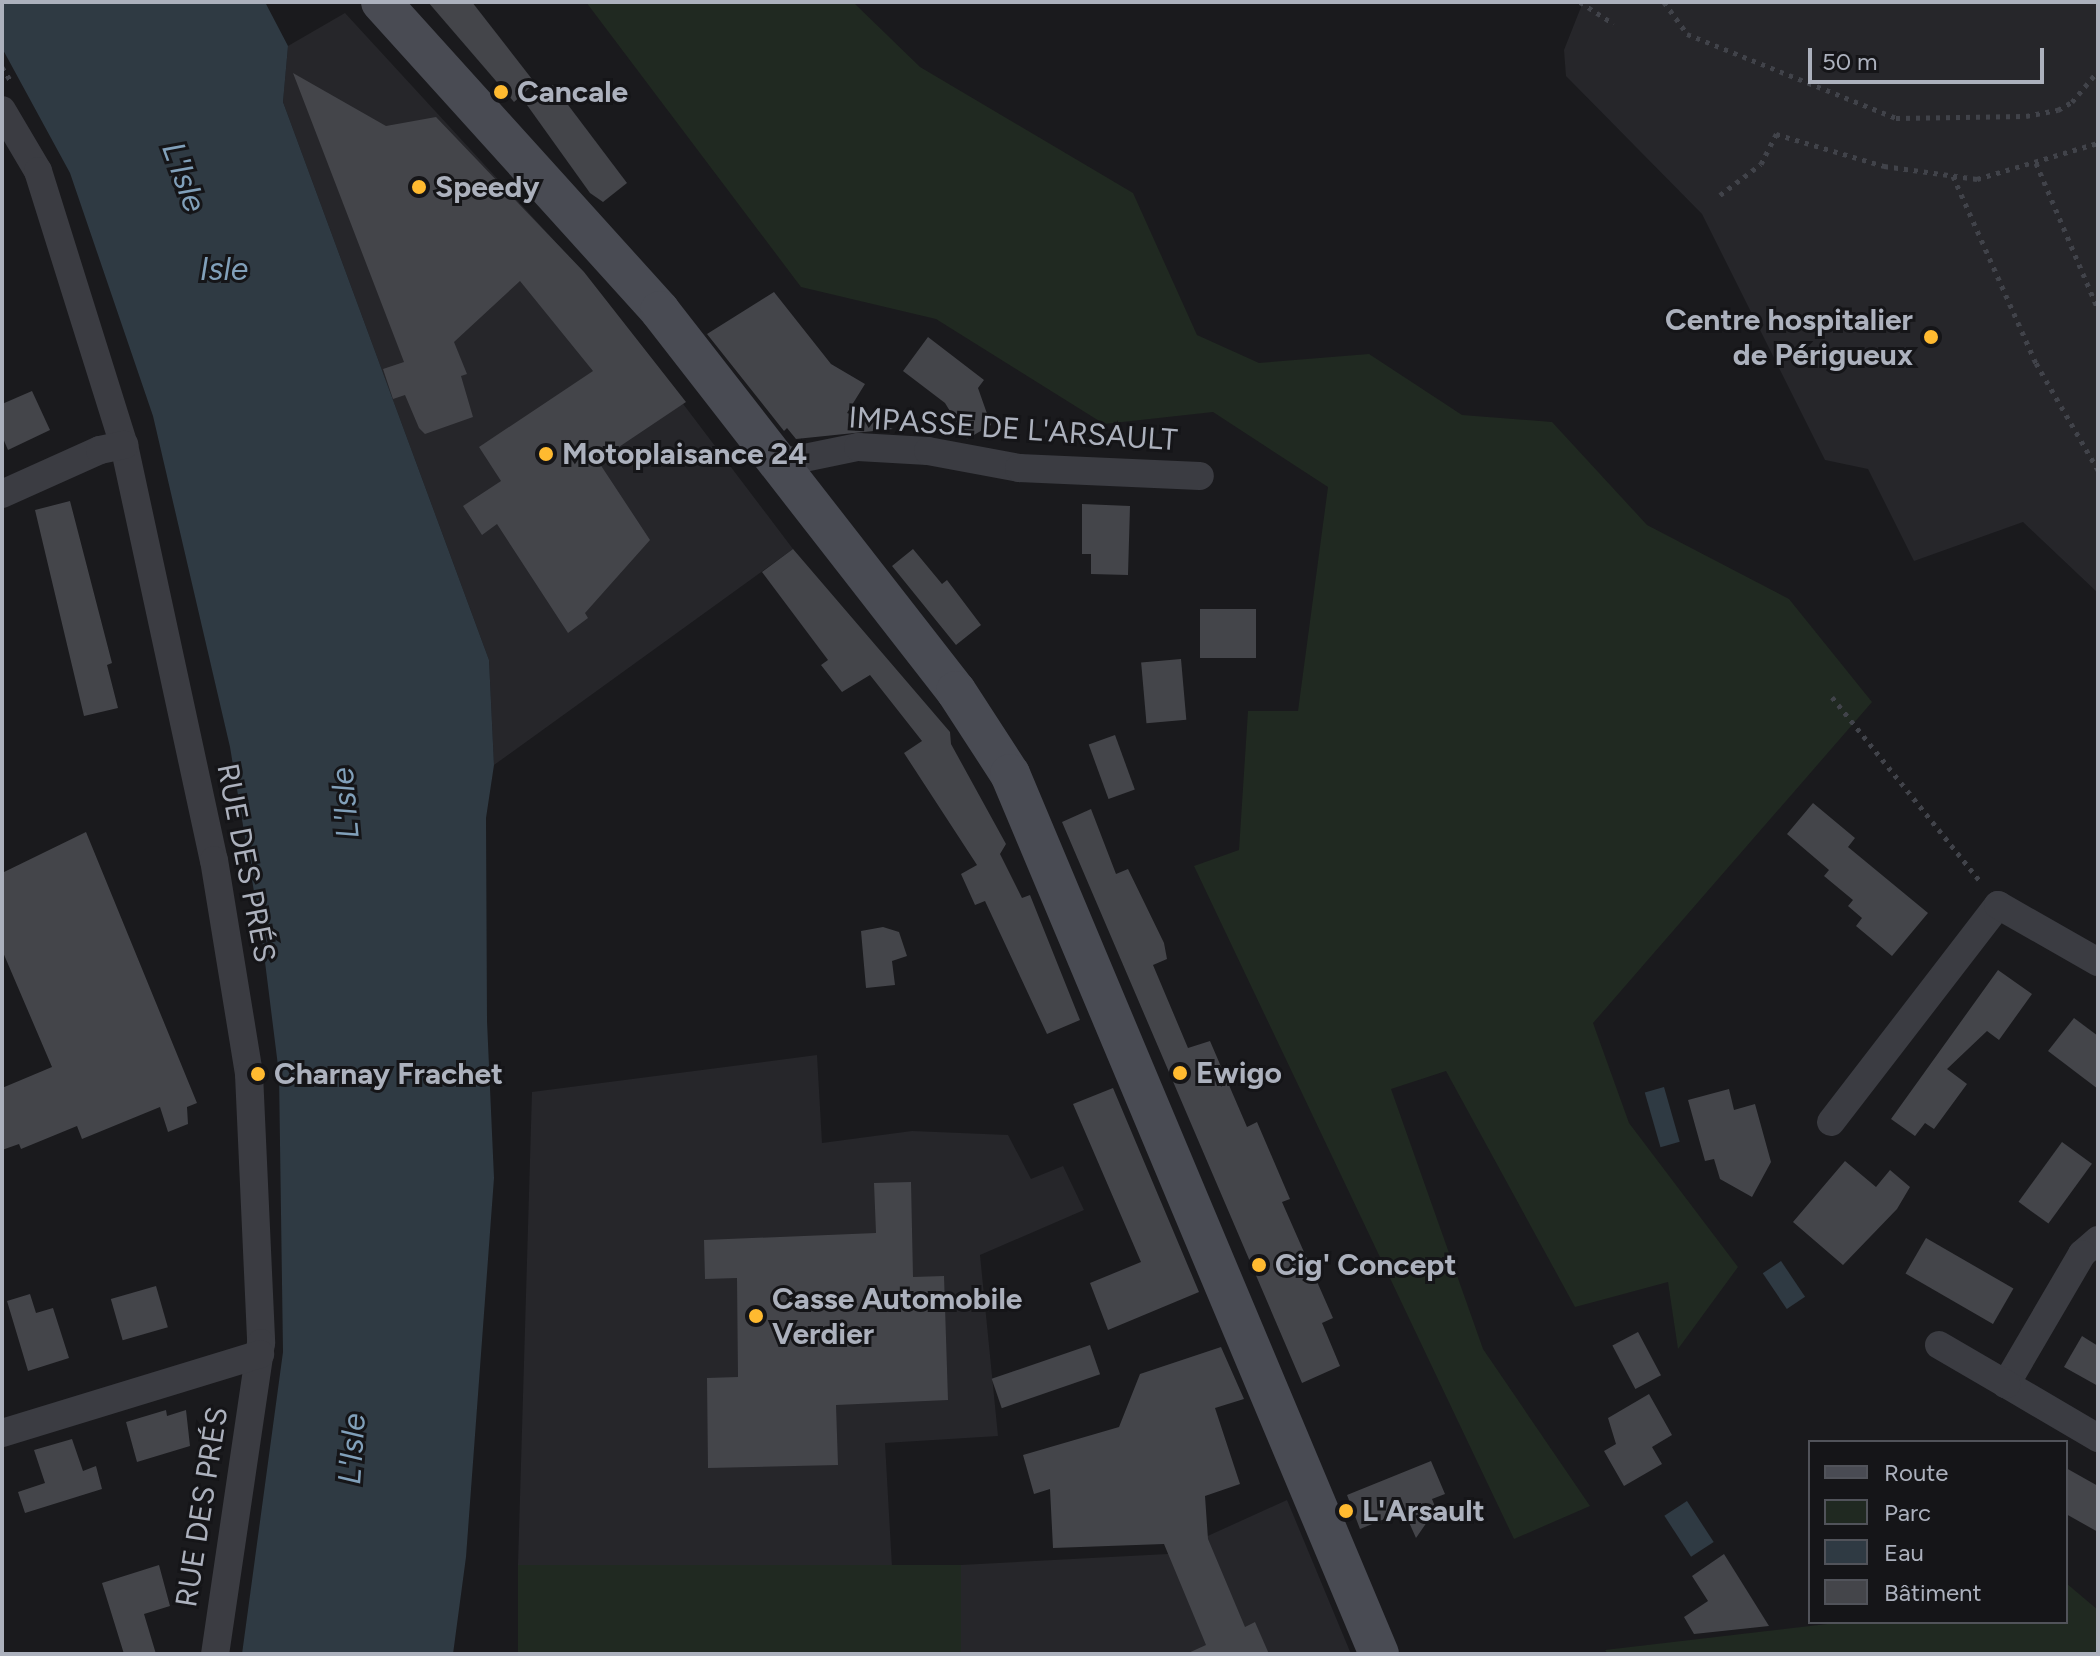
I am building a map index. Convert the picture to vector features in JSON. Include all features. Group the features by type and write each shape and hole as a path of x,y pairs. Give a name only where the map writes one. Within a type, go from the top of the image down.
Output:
{"main road":[{"path":"381,2 660,311 775,464 956,691 1010,774 1379,1654"}],"street":[{"name":"RUE DES PRÉS","path":"2,110 38,171 124,445 214,860 249,1074 260,1354 215,1654"},
{"path":"2,494 100,450 124,445"},
{"name":"IMPASSE DE L'ARSAULT","path":"775,464 858,447 928,451 1019,468 1200,476"},
{"path":"1831,1122 1998,905 2098,962"},
{"path":"2006,1384 2082,1254 2098,1240"},
{"path":"1939,1345 2098,1438"},
{"path":"2,1433 260,1354"}],"path":[{"path":"1580,2 1614,24"},
{"path":"1664,2 1687,34 1896,118 2026,116 2058,110 2072,102 2098,71"},
{"path":"1720,195 1761,164 1776,134 1884,166 1977,179 2098,143"},
{"path":"2036,163 2098,309"},
{"path":"1953,176 2018,326 2098,470"},
{"path":"1832,697 1998,905"}],"shaded area":[{"name":"Centre hospitalier de Périgueux","path":"1583,2 2098,2 2098,593 2023,522 1914,561 1868,469 1825,460 1702,214 1566,76 1564,50"},
{"path":"345,13 584,273 793,549 494,765 489,660 283,102 288,46"},
{"name":"Casse Automobile Verdier","path":"817,1055 822,1143 912,1131 1008,1135 1031,1179 1063,1166 1084,1210 980,1255 998,1436 885,1443 892,1567 518,1565 532,1092"},
{"path":"1287,1500 1351,1654 961,1654 961,1565 1168,1554"}],"green space":[{"path":"586,2 853,2 920,67 1133,193 1197,335 1259,363 1369,354 1462,415 1552,422 1647,525 1789,599 1872,702 1593,1023 1629,1123 1738,1267 1678,1349 1668,1282 1575,1307 1446,1071 1391,1089 1483,1349 1590,1506 1514,1539 1194,866 1239,850 1248,711 1298,711 1328,487 1213,412 1104,424 936,319 801,287"},
{"path":"518,1565 961,1565 961,1654 518,1654"},
{"path":"2068,1585 2098,1610 2098,1654 1608,1654 1605,1650 1827,1624 2068,1624"}],"water":[{"path":"2,2 265,2 288,46 283,102 489,660 494,765 486,818 487,1021 494,1178 466,1557 453,1654 242,1654 283,1352 279,1074 263,946 230,747 153,416 70,173 2,48"},
{"path":"1664,1087 1680,1142 1660,1147 1645,1093"},
{"path":"1781,1261 1805,1297 1787,1309 1763,1273"},
{"path":"1687,1501 1714,1542 1691,1557 1664,1516"}],"building":[{"path":"428,2 472,2 535,83 514,102"},
{"path":"293,73 386,126 436,117 584,272 686,402 598,461 650,540 585,613 588,618 568,633 497,524 482,535 463,506 501,481 479,447 593,371 520,281 454,342 467,374 461,376 473,417 425,434 419,428 405,395 393,399 383,369 404,362"},
{"path":"553,85 627,183 603,202 590,193 527,105"},
{"path":"774,292 831,364 865,384 847,413 893,429 796,439 787,428 784,431 707,334"},
{"path":"928,337 984,380 978,388 991,425 967,439 945,403 903,371"},
{"path":"32,391 50,430 8,450 2,436 2,404"},
{"path":"70,501 112,663 107,665 118,708 84,716 35,510"},
{"path":"1082,504 1130,506 1128,575 1091,574 1091,554 1082,554"},
{"path":"793,549 950,732 951,744 1006,844 1000,854 1022,898 1030,895 1080,1020 1047,1034 985,901 975,905 961,874 977,865 904,753 922,741 870,675 842,692 821,665 828,660 762,572"},
{"path":"913,549 942,584 947,580 981,625 956,645 892,566"},
{"path":"1200,609 1256,609 1256,658 1200,658"},
{"path":"1181,659 1186,720 1146,723 1141,662"},
{"path":"1115,735 1135,790 1109,799 1089,745"},
{"path":"1813,803 1855,838 1848,847 1928,913 1892,956 1856,926 1862,918 1848,906 1853,900 1824,876 1829,870 1787,834"},
{"path":"1091,809 1116,874 1128,869 1164,943 1167,959 1153,965 1188,1048 1210,1041 1247,1127 1257,1122 1290,1199 1282,1202 1333,1318 1322,1323 1340,1366 1302,1383 1062,822"},
{"path":"86,832 197,1103 187,1107 188,1124 168,1132 160,1107 82,1139 77,1126 21,1149 19,1144 2,1150 2,1088 52,1067 2,950 2,873"},
{"path":"883,927 899,932 907,956 892,961 895,985 866,988 861,931"},
{"path":"1998,970 2032,994 1999,1040 1987,1031 1947,1069 1967,1084 1934,1129 1925,1123 1915,1136 1891,1119"},
{"path":"2074,1018 2098,1036 2098,1089 2048,1051"},
{"path":"1113,1088 1199,1292 1108,1330 1090,1283 1141,1262 1073,1104"},
{"path":"1729,1089 1734,1110 1755,1104 1771,1162 1752,1197 1720,1179 1714,1159 1705,1161 1688,1100"},
{"path":"2062,1142 2092,1164 2048,1224 2019,1202"},
{"path":"1845,1161 1876,1187 1890,1170 1910,1187 1897,1209 1843,1265 1793,1222"},
{"path":"911,1182 913,1277 944,1276 948,1400 836,1405 838,1465 708,1468 707,1378 738,1377 737,1278 705,1279 704,1240 876,1233 874,1183"},
{"path":"1926,1238 2013,1288 1993,1324 1906,1274"},
{"path":"156,1286 168,1327 123,1340 111,1299"},
{"path":"30,1294 36,1313 53,1308 69,1358 28,1371 7,1301"},
{"path":"1638,1332 1661,1375 1635,1389 1612,1346"},
{"path":"2082,1336 2098,1346 2098,1386 2064,1367"},
{"path":"1090,1345 1100,1374 1002,1408 992,1379"},
{"path":"1221,1347 1244,1399 1215,1408 1240,1484 1205,1496 1208,1539 1245,1627 1255,1622 1269,1654 1186,1654 1206,1645 1164,1544 1053,1548 1050,1489 1034,1494 1023,1455 1119,1427 1140,1374"},
{"path":"1649,1394 1672,1435 1652,1447 1662,1464 1624,1486 1604,1451 1616,1444 1608,1418"},
{"path":"166,1410 167,1416 186,1410 190,1446 137,1462 126,1422"},
{"path":"72,1439 83,1471 96,1466 102,1489 25,1513 18,1492 45,1483 34,1450"},
{"path":"1431,1461 1445,1494 1432,1499 1436,1509 1416,1538 1404,1511 1360,1529 1347,1495"},
{"path":"2068,1469 2098,1486 2098,1532 2068,1515"},
{"path":"1724,1554 1769,1626 1694,1634 1684,1617 1708,1601 1692,1576"},
{"path":"159,1565 170,1606 144,1614 156,1654 124,1654 102,1583"}],"place":[{"name":"Cancale","path":"501,92"},
{"name":"Speedy","path":"419,187"},
{"name":"Centre hospitalier de Périgueux","path":"1931,337"},
{"name":"Motoplaisance 24","path":"546,454"},
{"name":"Ewigo","path":"1180,1073"},
{"name":"Charnay Frachet","path":"258,1074"},
{"name":"Cig' Concept","path":"1259,1265"},
{"name":"Casse Automobile Verdier","path":"756,1316"},
{"name":"L'Arsault","path":"1346,1511"}],"water label":[{"name":"L'Isle","path":"184,177"},
{"name":"Isle","path":"224,269"},
{"name":"L'Isle","path":"345,803"},
{"name":"L'Isle","path":"352,1449"}]}
